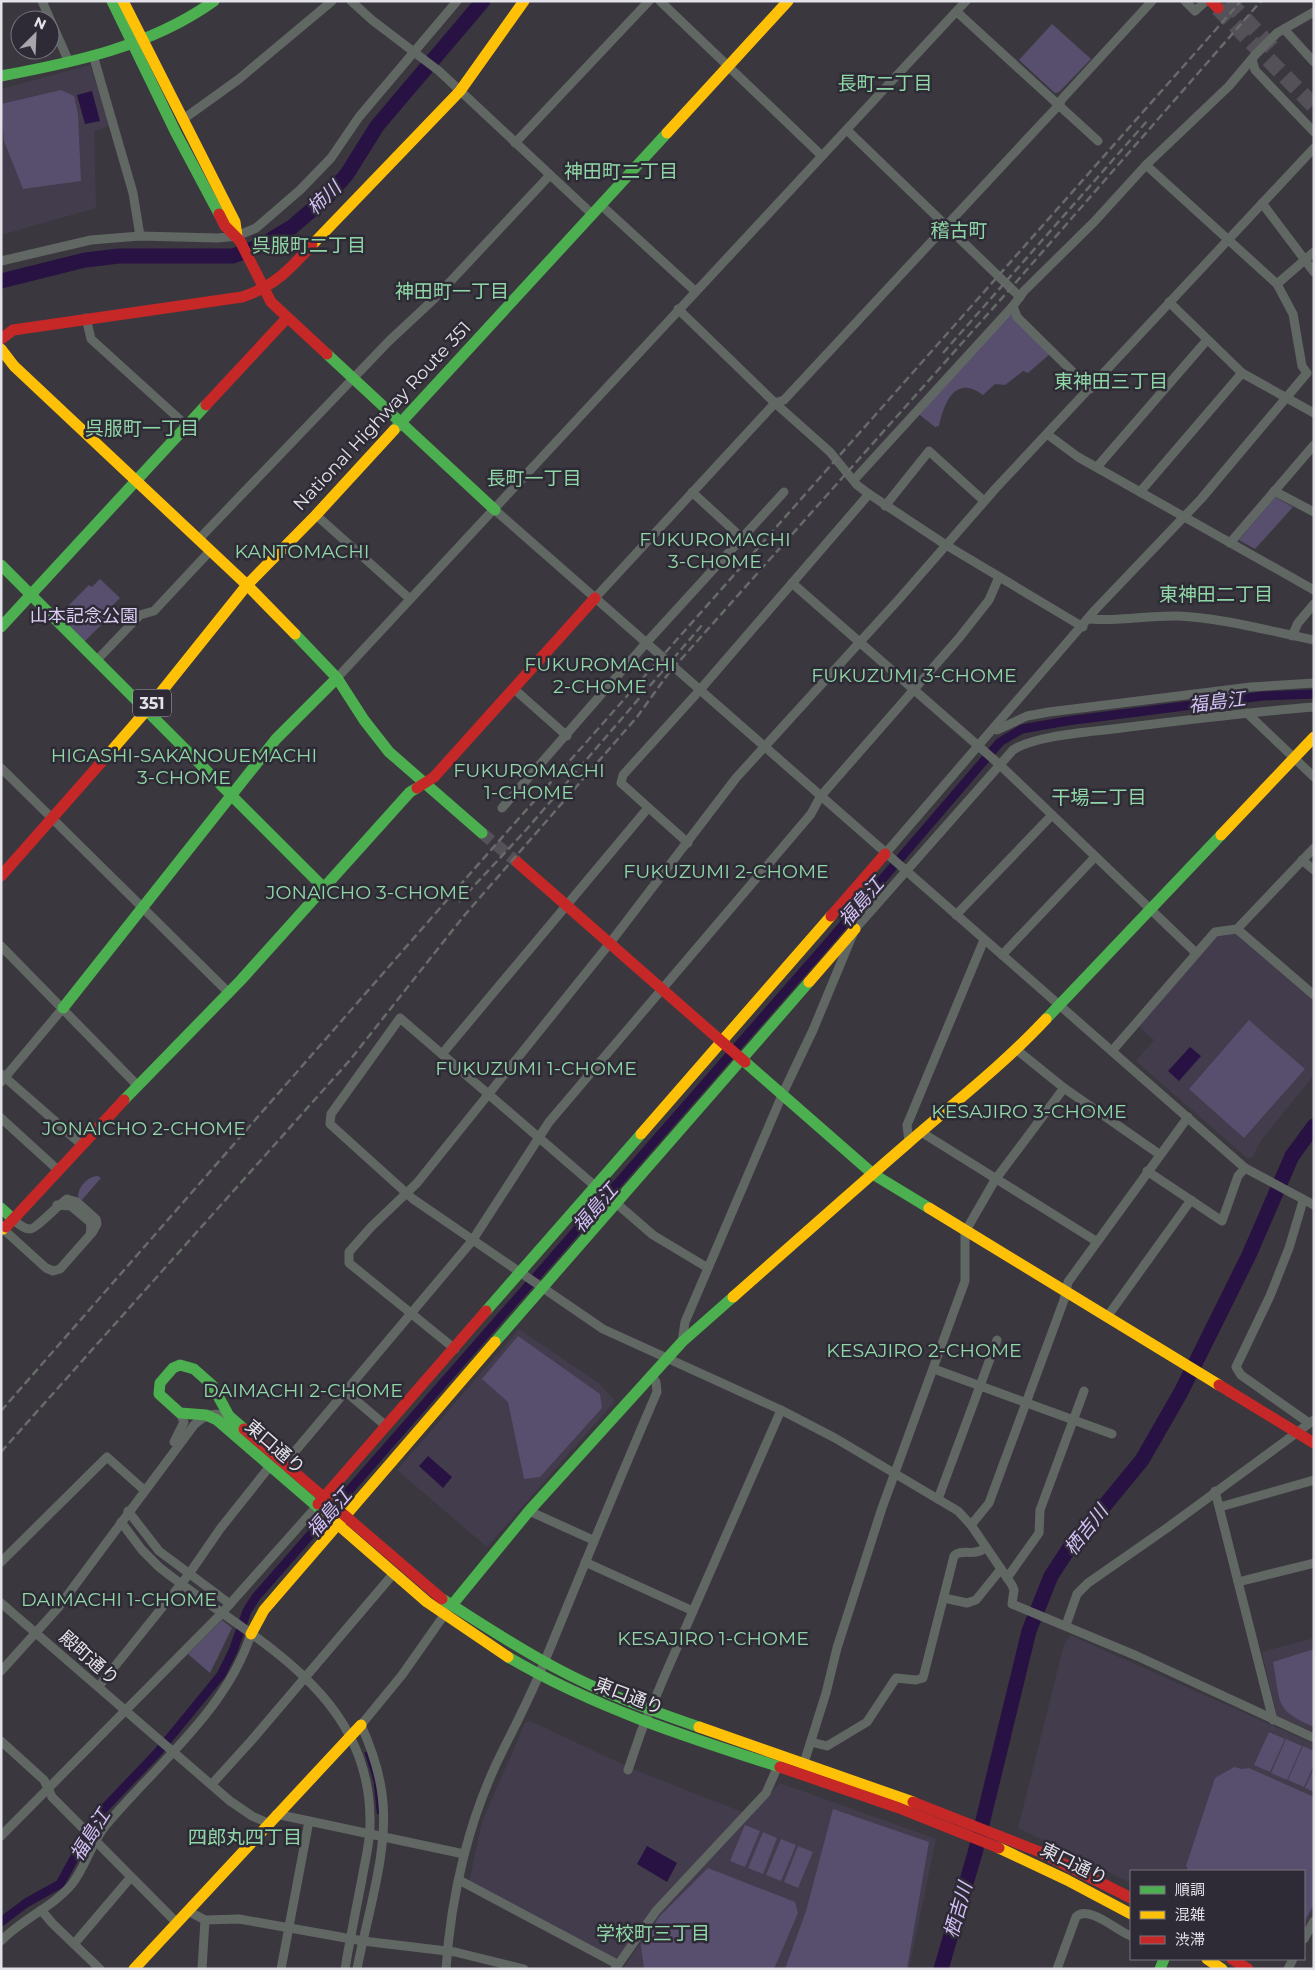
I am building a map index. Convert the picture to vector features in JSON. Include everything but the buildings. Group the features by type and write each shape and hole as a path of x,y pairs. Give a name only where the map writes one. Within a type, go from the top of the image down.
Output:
{"main road":[{"path":"112,1 182,120 235,222 238,238 255,271 262,290 276,309 495,510"},
{"path":"124,1 137,41 176,134 225,226 238,238"},
{"path":"1,76 69,62 137,41 202,5 214,1"},
{"path":"1,339 13,330 242,297 262,290 282,277 460,90 524,1"},
{"name":"National Highway Route 351","path":"52,818 146,711 247,584 316,515 400,421 788,1"},
{"path":"1,627 32,596 287,318"},
{"path":"1,349 14,366 247,584 337,678 375,736 404,766 482,833"},
{"path":"1,565 323,887"},
{"path":"2,1229 81,1144 229,993 410,792 434,777 595,598"},
{"path":"63,1008 276,739 337,678"},
{"path":"452,1605 528,1511 682,1342 909,1142 973,1090 1017,1050 1314,737"},
{"name":"351","path":"1,876 52,818"},
{"path":"322,1503 386,1426 522,1274 595,1186 886,855"},
{"path":"518,862 873,1174 964,1232 1314,1443"},
{"path":"250,1633 264,1610 539,1286 616,1203 740,1057 855,929"},
{"path":"1,1208 13,1219"},
{"path":"206,1415 180,1412 159,1394 160,1380 172,1367 185,1364 193,1368 218,1391 229,1416"},
{"name":"東口通り","path":"206,1415 222,1424 277,1467 434,1594 543,1661 586,1683 650,1710 955,1816 1003,1836 1130,1898"},
{"name":"東口通り","path":"229,1416 277,1467"},
{"name":"東口通り","path":"340,1519 394,1573 444,1615 539,1674 582,1696 645,1722 800,1773 952,1828 1000,1848 1130,1913"},
{"path":"134,1969 276,1814 362,1725"},
{"path":"1208,1960 1222,1969"},
{"path":"1234,1960 1248,1969"}],"street":[{"path":"42,1 69,62"},
{"path":"182,120 239,79 332,1"},
{"path":"351,1 439,71 550,175 597,209 694,291"},
{"path":"1,261 74,243 140,236 238,238 256,228 300,190 331,158 359,117 417,55 457,1"},
{"path":"516,142 649,1"},
{"path":"660,1 822,156"},
{"path":"337,678 495,510 694,291 966,1"},
{"path":"595,598 775,403 784,400 1059,105 1062,99 1152,1"},
{"path":"1185,1 1195,11 1206,1"},
{"path":"957,12 1098,142"},
{"path":"854,480 1020,297 1146,165 1229,86 1252,59 1284,29 1314,12"},
{"path":"1284,29 1314,62"},
{"path":"93,55 134,193 140,236"},
{"path":"1252,59 1255,70 1314,132"},
{"path":"847,130 1020,297"},
{"path":"455,1349 349,1263 348,1258 354,1246 417,1183 610,943 736,778 860,642 984,501 1314,148"},
{"path":"886,855 980,748 986,737 1090,619 1184,517 1307,373 1302,366 1293,314 1277,284 1146,165"},
{"path":"198,540 353,378 433,300 550,175"},
{"path":"1262,203 1314,272"},
{"path":"1277,284 1314,252"},
{"path":"1169,302 1242,373 1314,413"},
{"path":"1013,306 1017,317 1090,389"},
{"path":"678,309 775,403 830,452 869,494 946,545 1083,627"},
{"path":"86,318 91,339 187,426"},
{"path":"1097,467 1207,340"},
{"path":"1140,492 1242,373"},
{"path":"1047,434 1068,451 1314,590"},
{"path":"1230,543 1314,445"},
{"path":"885,506 929,451 984,501"},
{"path":"1274,491 1314,512"},
{"path":"692,492 742,538"},
{"path":"502,808 567,736 646,643 784,492"},
{"path":"688,843 621,783 623,775 869,494"},
{"path":"495,510 886,855 1248,1170 1314,1205"},
{"path":"316,515 410,599"},
{"path":"96,661 140,615 154,611 210,551"},
{"path":"98,1686 189,1574 220,1529 345,1392 472,1241 549,1122 811,814 820,797 990,600 999,577"},
{"path":"792,583 997,763 1196,952"},
{"path":"1292,636 1298,623 1314,604"},
{"path":"1090,619 1105,620 1179,616 1205,618 1314,640"},
{"path":"986,737 1011,721 1049,712 1251,687 1314,683"},
{"path":"513,688 567,736"},
{"path":"682,1342 685,1322 783,1093 814,1030 855,929 903,869 997,763 1013,750 1028,742 1098,731 1314,707"},
{"path":"1247,713 1314,777"},
{"path":"1,768 229,993"},
{"path":"442,1054 648,808"},
{"path":"956,915 1052,815"},
{"path":"1112,1051 1215,932 1238,929 1314,848"},
{"path":"1002,955 1095,857"},
{"path":"1302,860 1314,870"},
{"path":"1238,929 1314,995"},
{"path":"909,1142 907,1125 984,940"},
{"path":"1,946 138,1086"},
{"path":"63,1008 3,1078 81,1144"},
{"path":"595,1186 487,1095 400,1018 332,1114 330,1124 407,1192 412,1199 603,1329 781,1410 958,1511 971,1525 985,1548 1008,1578 1014,1590 1012,1604 1064,1624 1314,1738"},
{"path":"1017,1050 1064,1088 1158,1154"},
{"path":"800,1773 811,1742 837,1648 894,1473 966,1281 964,1232 995,1180 1064,1088"},
{"path":"971,1525 989,1503 1068,1282 1158,1154 1188,1117"},
{"path":"1,1118 58,1170"},
{"path":"921,1132 995,1180 1096,1241"},
{"path":"1147,1171 1222,1221 1238,1176 1248,1170"},
{"path":"1064,1624 1077,1594 1088,1583 1167,1528 1311,1421 1241,1375 1236,1367 1270,1296 1289,1248 1301,1199"},
{"path":"1107,1317 1191,1200"},
{"path":"616,1203 653,1235 708,1268"},
{"path":"2,1229 46,1268 53,1270 60,1269 90,1235 90,1222 71,1206 57,1205 35,1228 23,1228 13,1219"},
{"path":"938,1499 996,1340"},
{"path":"934,1370 1112,1434"},
{"path":"446,1969 447,1951 464,1854 485,1793 503,1749 520,1718 539,1674 656,1392 656,1382 651,1375"},
{"path":"1008,1578 1039,1532 1040,1510 1084,1390"},
{"path":"345,1392 386,1426"},
{"path":"628,1770 650,1710 781,1410"},
{"path":"172,1453 174,1442 184,1422 180,1412"},
{"path":"1,1672 58,1608 128,1511 194,1425 206,1415 218,1413 229,1416"},
{"path":"1,1562 107,1456 144,1490"},
{"path":"1220,1507 1314,1480"},
{"path":"1215,1491 1273,1720"},
{"path":"1,1836 124,1710 225,1616 230,1604 322,1503"},
{"path":"128,1511 159,1551 230,1604"},
{"path":"528,1511 593,1540"},
{"path":"121,1522 142,1550 181,1584 306,1676 338,1716 350,1737 365,1777 370,1805 370,1834 345,1969"},
{"path":"811,1742 827,1746 866,1722 896,1678 916,1680 923,1678 956,1553 976,1553 985,1548"},
{"path":"585,1562 693,1611"},
{"path":"1238,1582 1314,1563"},
{"path":"944,1598 971,1602 976,1600 1001,1570"},
{"path":"212,1784 394,1573"},
{"name":"殿町通り","path":"1,1602 240,1809 268,1824"},
{"path":"357,1969 383,1837 382,1795 377,1770 362,1725 402,1675 452,1605"},
{"path":"1,1941 72,1883 92,1839 172,1750 233,1676 250,1633"},
{"path":"1,1741 44,1780 52,1797 78,1825 177,1923"},
{"path":"459,1880 616,1966 656,1911 766,1793 778,1766"},
{"path":"276,1814 464,1854"},
{"path":"281,1969 309,1822"},
{"path":"74,1944 131,1877"},
{"path":"41,1910 100,1969"},
{"path":"188,1911 205,1920 239,1919 350,1939 447,1951 524,1969"},
{"path":"1057,1969 1079,1913 1088,1912 1130,1935"},
{"path":"202,1969 205,1920"},
{"path":"1305,1937 1314,1921"}],"shaded area":[{"path":"90,65 110,126 94,131 96,208 1,235 1,89"},
{"path":"92,91 100,121 85,124 77,95"},
{"path":"1223,934 1237,934 1314,1001 1314,1075 1262,1139 1252,1158 1247,1158 1136,1061 1154,1040 1138,1026 1214,937"},
{"path":"1190,1047 1201,1056 1179,1081 1168,1071"},
{"path":"519,1329 600,1384 615,1401 487,1547 397,1470"},
{"path":"428,1456 452,1477 443,1488 419,1466"},
{"path":"1070,1635 1314,1744 1314,1910 1305,1926 1305,1870 1130,1870 1130,1883 1018,1828 1063,1648"},
{"path":"1314,1638 1314,1732 1277,1716 1262,1652"},
{"path":"530,1721 635,1770 745,1813 615,1959 469,1882 482,1822 525,1723"},
{"path":"780,1783 936,1839 909,1969 623,1969 658,1915"},
{"path":"647,1846 677,1863 667,1882 637,1864"}],"green space":[{"path":"1052,24 1091,59 1059,92 1055,93 1019,60"},
{"path":"61,90 74,96 78,114 81,181 23,189 4,141 1,104"},
{"path":"1011,314 1051,353 1028,373 1023,371 1005,385 995,384 983,395 973,389 965,388 958,390 952,394 944,408 939,426 935,427 916,412"},
{"path":"1275,497 1293,507 1255,549 1239,540"},
{"name":"山本記念公園","path":"100,579 120,598 103,615 107,619 83,643 57,617 89,585 92,587"},
{"path":"1249,1020 1305,1069 1244,1138 1189,1089"},
{"path":"98,1176 101,1178 81,1201 78,1193 82,1186 87,1180"},
{"path":"518,1336 600,1394 602,1408 540,1477 524,1479 508,1402 482,1379"},
{"path":"222,1620 232,1628 210,1673 188,1654"},
{"path":"1314,1649 1314,1727 1291,1715 1281,1703 1273,1662"},
{"path":"1269,1732 1285,1739 1270,1772 1254,1765"},
{"path":"1286,1739 1302,1746 1287,1780 1271,1773"},
{"path":"1303,1746 1314,1751 1314,1765 1304,1787 1288,1780"},
{"path":"1234,1767 1249,1768 1314,1797 1314,1904 1305,1920 1305,1870 1188,1870 1186,1866 1215,1778"},
{"path":"1314,1768 1314,1792 1305,1788"},
{"path":"833,1809 929,1842 907,1969 785,1969 806,1911"},
{"path":"745,1825 760,1831 745,1867 730,1861"},
{"path":"763,1832 777,1838 763,1874 748,1868"},
{"path":"781,1839 796,1845 781,1881 766,1875"},
{"path":"798,1846 813,1852 798,1888 784,1882"},
{"path":"708,1868 795,1902 798,1913 774,1969 644,1969 641,1945 659,1917"}],"waterway":[{"name":"柿川","path":"1,281 85,260 119,256 233,256 260,246 292,227 328,196 347,174 377,126 483,1"},
{"name":"福島江","path":"1,1922 26,1903 60,1884 98,1815 158,1752 221,1675 233,1651 247,1611 256,1597 819,953 1000,742 1022,729 1067,721 1263,696 1314,694"},
{"name":"栖吉川","path":"941,1969 975,1853 1029,1631 1051,1576 1068,1550 1142,1460 1181,1392 1249,1255 1292,1156 1314,1126"},
{"path":"366,1753 375,1782 378,1813"}],"tunnel":[{"path":"1228,1 1273,49"},
{"path":"1218,8 1314,106"},
{"path":"482,833 517,862"}],"railway":[{"path":"1,1411 468,876 1241,1"},
{"path":"1,1452 350,1060 463,917 637,717 668,674 1010,289 1261,1"},
{"path":"943,353 1148,120"},
{"path":"459,902 526,830 703,624"}],"traffic: fast":[{"path":"112,1 176,133 219,214"},
{"path":"1,76 85,58 139,41 190,17 214,1"},
{"path":"394,430 667,133"},
{"path":"327,354 495,510"},
{"path":"1,627 206,405"},
{"path":"1,565 323,887"},
{"path":"295,634 337,678 364,720 389,752 482,833"},
{"path":"63,1008 276,739 337,678"},
{"path":"124,1100 241,980 410,792 417,788"},
{"path":"1046,1019 1221,835"},
{"path":"495,1342 809,982"},
{"path":"745,1062 873,1174 929,1208"},
{"path":"486,1311 641,1134"},
{"path":"1,1208 13,1219"},
{"path":"452,1605 529,1511 682,1342 733,1297"},
{"path":"244,1429 229,1416 212,1385 194,1369 180,1365 173,1368 160,1383 159,1394 180,1413 206,1415 217,1420 327,1515"},
{"path":"442,1599 526,1651 589,1685 699,1727"},
{"path":"508,1657 573,1691 641,1720 780,1767"},
{"path":"1160,1969 1164,1960"}],"traffic: slow":[{"path":"123,1 235,222 237,236"},
{"path":"312,245 460,91 524,1"},
{"path":"667,133 788,1"},
{"path":"1,349 14,366 247,585 295,634"},
{"path":"106,757 146,711 247,585 316,515 394,430"},
{"path":"1221,835 1314,737"},
{"path":"641,1134 831,916"},
{"path":"809,982 855,929"},
{"path":"733,1297 996,1068 1046,1019"},
{"path":"929,1208 1219,1385"},
{"path":"251,1634 264,1610 495,1342"},
{"path":"327,1515 427,1602 508,1657"},
{"path":"134,1969 361,1725"},
{"path":"699,1727 913,1802"},
{"path":"999,1848 1067,1880 1130,1913"},
{"path":"1208,1960 1222,1969"}],"traffic: jam":[{"path":"1211,1 1218,8"},
{"path":"219,214 225,226 240,241 271,302 327,354"},
{"path":"1,339 13,330 242,297 254,293 273,282 312,245"},
{"path":"206,405 287,318"},
{"path":"417,788 434,777 595,598"},
{"path":"1,876 106,757"},
{"path":"831,916 885,854"},
{"path":"517,862 745,1062"},
{"path":"6,1227 124,1100"},
{"path":"318,1504 486,1311"},
{"path":"1219,1385 1314,1443"},
{"path":"244,1429 442,1599"},
{"path":"780,1767 899,1808 999,1848"},
{"path":"913,1802 1040,1852 1130,1897"},
{"path":"1234,1960 1248,1969"}],"district":[{"name":"長町二丁目","path":"885,83"},
{"name":"神田町二丁目","path":"621,171"},
{"name":"稽古町","path":"959,230"},
{"name":"呉服町二丁目","path":"309,245"},
{"name":"神田町一丁目","path":"452,291"},
{"name":"東神田三丁目","path":"1111,381"},
{"name":"呉服町一丁目","path":"142,428"},
{"name":"長町一丁目","path":"534,478"},
{"name":"FUKUROMACHI 3-CHOME","path":"715,550"},
{"name":"KANTOMACHI","path":"302,551"},
{"name":"東神田二丁目","path":"1216,594"},
{"name":"FUKUROMACHI 2-CHOME","path":"600,675"},
{"name":"FUKUZUMI 3-CHOME","path":"914,675"},
{"name":"HIGASHI-SAKANOUEMACHI 3-CHOME","path":"184,766"},
{"name":"FUKUROMACHI 1-CHOME","path":"529,781"},
{"name":"干場二丁目","path":"1099,797"},
{"name":"FUKUZUMI 2-CHOME","path":"726,871"},
{"name":"JONAICHO 3-CHOME","path":"368,892"},
{"name":"FUKUZUMI 1-CHOME","path":"536,1068"},
{"name":"KESAJIRO 3-CHOME","path":"1029,1111"},
{"name":"JONAICHO 2-CHOME","path":"144,1128"},
{"name":"KESAJIRO 2-CHOME","path":"924,1350"},
{"name":"DAIMACHI 2-CHOME","path":"303,1390"},
{"name":"DAIMACHI 1-CHOME","path":"119,1599"},
{"name":"KESAJIRO 1-CHOME","path":"713,1638"},
{"name":"四郎丸四丁目","path":"245,1837"},
{"name":"学校町三丁目","path":"653,1933"}]}
